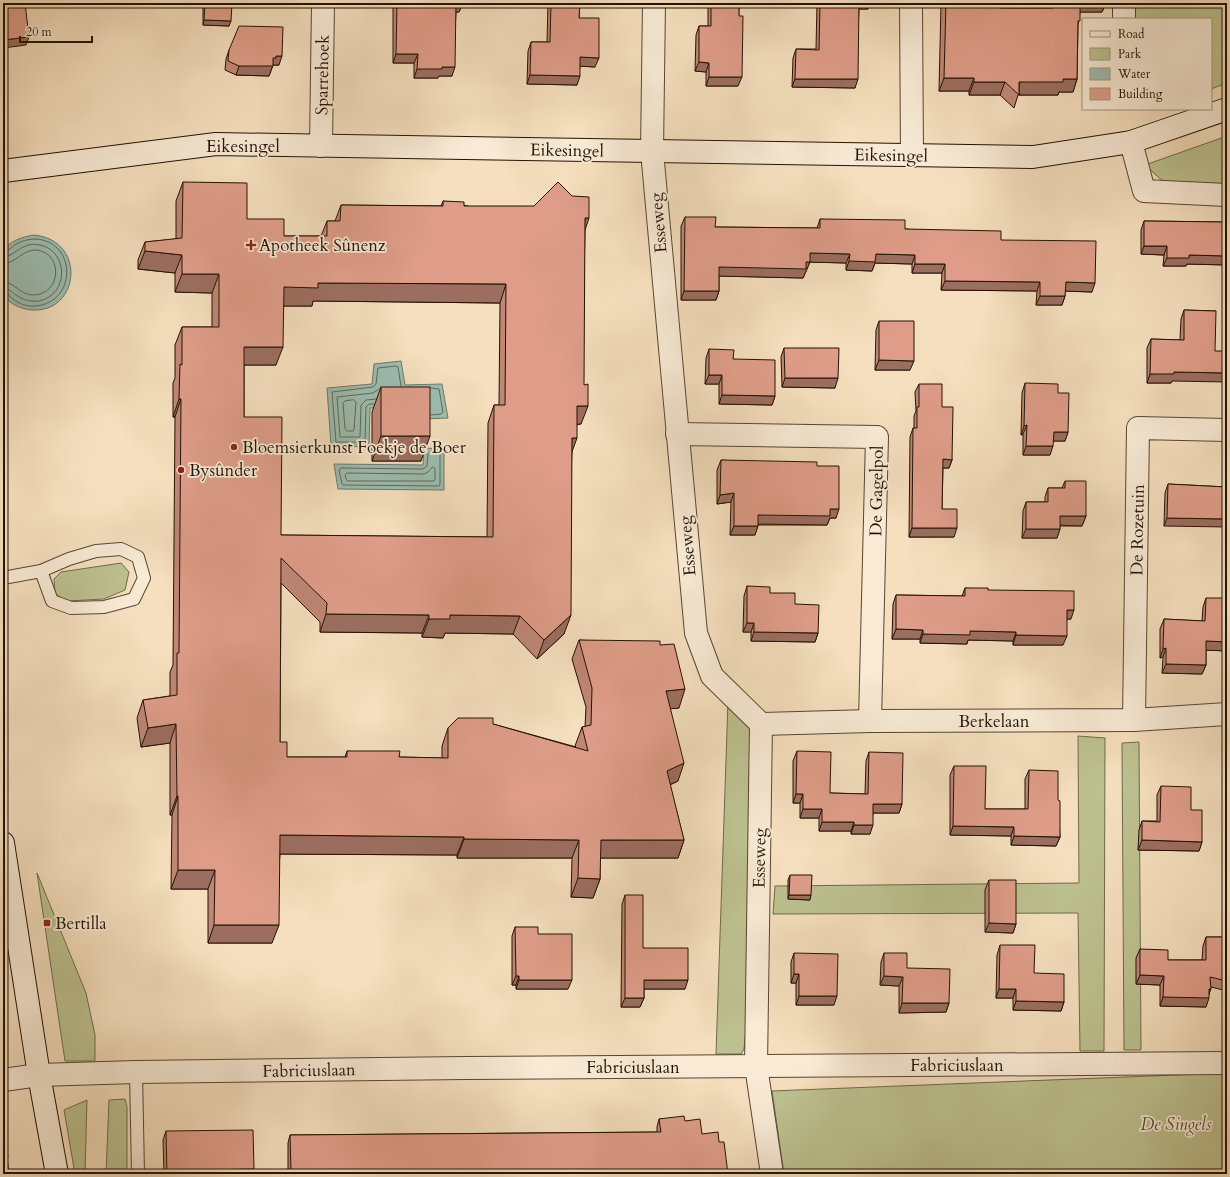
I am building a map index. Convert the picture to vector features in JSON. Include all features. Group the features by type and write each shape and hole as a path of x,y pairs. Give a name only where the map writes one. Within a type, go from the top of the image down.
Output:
{"street":[{"name":"Sparrehoek","path":"321,146 323,3"},
{"name":"Esseweg","path":"654,3 652,151 696,633 712,676 761,724 756,1066 772,1174"},
{"path":"911,3 912,156"},
{"path":"1124,3 1124,18"},
{"name":"Eikesingel","path":"3,171 216,144 1033,157 1131,142 1227,109"},
{"path":"1131,142 1144,191 1227,195"},
{"name":"De Rozetuin","path":"1134,720 1138,428 1227,430"},
{"name":"De Gagelpol","path":"677,434 877,437 870,720"},
{"name":"Berkelaan","path":"761,724 870,720 1134,720 1227,714"},
{"path":"3,843 39,1075 57,1174"},
{"name":"Fabriciuslaan","path":"3,1080 39,1075 136,1072 465,1068 1227,1063"}],"lane":[{"path":"3,578 41,571 69,559 96,551 121,549 138,557 144,578 134,599 104,607 71,608 52,601 41,571"},
{"path":"136,1072 138,1174"}],"green space":[{"path":"1134,3 1227,3 1227,83 1212,89 1212,18 1133,18"},
{"path":"1227,136 1227,186 1167,185 1145,165"},
{"path":"121,563 129,572 125,590 104,599 67,601 55,594 54,579 61,572"},
{"path":"728,701 750,722 746,1029 744,1049 741,1054 716,1054"},
{"path":"1078,736 1105,738 1104,1051 1080,1051 1078,913 773,914 775,886 1079,883"},
{"path":"1139,742 1141,1050 1124,1050 1122,743"},
{"path":"37,873 86,993 95,1035 95,1061 65,1061"},
{"name":"De Singels","path":"1227,1073 1227,1174 784,1174 772,1091"},
{"path":"125,1099 127,1107 127,1174 106,1174 109,1100"},
{"path":"87,1100 85,1174 75,1174 64,1110"}],"water":[{"path":"34,235 51,240 63,249 69,262 71,276 68,289 60,300 48,308 32,310 16,306 3,295 3,250 9,244 17,240"},
{"path":"401,361 405,385 442,384 448,418 424,419 424,408 370,408 369,447 331,446 327,388 372,384 374,364"},
{"path":"424,448 444,449 444,490 338,489 334,464 423,465"}],"building":[{"path":"3,3 25,3 29,37 3,40"},
{"path":"205,3 232,3 231,21 204,20"},
{"path":"397,3 456,3 455,67 442,67 442,69 417,69 418,54 396,54"},
{"path":"551,3 580,3 579,18 599,18 599,58 580,57 580,76 530,75 531,42 550,42"},
{"path":"711,3 739,3 739,16 743,16 742,77 709,77 709,63 699,62 699,26 711,26"},
{"path":"820,3 859,3 858,79 795,79 796,49 819,50"},
{"path":"946,3 1000,3 1000,8 1053,8 1053,3 1080,3 1080,21 1078,21 1077,79 1063,79 1063,82 1019,82 1019,95 1005,82 974,82 974,78 944,78"},
{"path":"239,26 283,27 282,56 276,56 276,58 273,58 273,66 239,66 228,61 229,50"},
{"path":"183,182 247,183 247,219 284,219 284,236 327,236 327,221 340,221 341,205 443,206 443,201 464,202 464,206 534,206 558,182 572,196 589,197 589,218 585,218 584,385 588,384 588,406 577,406 577,438 572,438 571,615 544,640 520,616 450,615 450,619 429,619 429,615 326,614 327,603 281,558 280,742 287,742 287,757 347,757 347,751 400,751 399,757 448,758 448,728 458,718 493,718 493,724 588,751 582,727 591,725 592,688 579,640 660,641 660,645 674,644 685,689 666,691 684,763 667,771 684,840 601,840 600,879 578,878 579,840 280,835 279,925 214,925 215,870 178,870 176,724 148,728 143,700 177,695 177,653 179,653 181,399 179,399 180,364 182,365 182,327 219,327 219,274 182,274 182,255 145,251 145,242 182,238","holes":["318,283 506,284 505,405 494,405 493,537 281,535 282,417 244,417 244,347 283,347 284,287 318,288"]},
{"path":"685,217 716,217 715,227 820,228 820,219 905,220 905,229 1001,231 1001,240 1096,241 1095,283 1066,282 1065,296 1040,296 1040,282 945,281 945,264 915,264 915,255 876,254 875,262 849,261 850,254 810,253 810,262 806,262 806,269 719,267 719,291 684,291"},
{"path":"1144,221 1227,222 1227,256 1189,255 1189,258 1167,258 1167,246 1144,246"},
{"path":"1184,310 1216,311 1215,351 1227,351 1227,373 1174,372 1174,374 1150,374 1151,339 1184,340"},
{"path":"879,321 914,321 914,361 879,360"},
{"path":"784,348 839,348 838,378 785,378"},
{"path":"709,349 734,350 733,359 775,360 775,396 722,395 722,375 709,375"},
{"path":"1025,383 1058,384 1058,393 1069,393 1068,432 1054,432 1053,446 1026,446 1027,425 1024,426"},
{"path":"919,384 942,384 942,407 953,407 952,460 943,459 942,509 957,509 957,528 912,528 913,428 917,428"},
{"path":"381,387 430,387 430,436 381,436"},
{"path":"721,460 817,462 817,466 839,466 839,509 830,509 830,516 758,515 758,526 734,526 734,493 720,495"},
{"path":"1065,481 1086,481 1086,516 1060,516 1060,529 1026,529 1026,502 1048,502 1048,488 1065,488"},
{"path":"1168,484 1227,487 1227,519 1167,518"},
{"path":"747,586 770,587 770,593 795,593 795,604 819,605 818,633 754,632 754,623 747,623"},
{"path":"965,588 988,588 988,590 1074,591 1074,610 1067,610 1067,636 1016,635 1016,632 970,631 970,635 923,634 923,630 896,629 896,595 965,596"},
{"path":"1206,598 1225,598 1225,611 1227,611 1227,642 1206,641 1206,665 1166,664 1166,648 1163,649 1164,619 1205,621"},
{"path":"797,751 831,752 830,793 868,794 869,752 903,753 902,804 873,804 873,825 854,825 854,822 822,822 822,809 803,809 803,794 796,794"},
{"path":"954,766 986,766 985,809 1028,809 1029,770 1058,771 1060,837 1014,836 1014,827 953,826"},
{"path":"1161,786 1191,787 1191,810 1202,810 1202,842 1142,840 1142,821 1160,822"},
{"path":"790,875 812,875 811,895 789,895"},
{"path":"989,880 1016,880 1016,924 989,923"},
{"path":"625,895 643,895 643,948 688,948 688,980 644,980 644,998 625,998"},
{"path":"515,927 538,927 538,934 572,934 572,980 519,980 519,976 516,976"},
{"path":"1206,937 1227,937 1227,981 1210,977 1211,989 1209,989 1209,998 1163,997 1164,976 1140,975 1140,949 1168,950 1168,960 1206,960"},
{"path":"1000,945 1035,945 1034,973 1064,974 1064,1002 1016,1001 1016,989 999,989"},
{"path":"794,953 838,954 837,996 799,996 799,974 794,974"},
{"path":"884,953 907,953 907,968 950,969 949,1003 902,1003 903,977 884,976"},
{"path":"684,1116 685,1121 700,1119 702,1134 718,1132 719,1142 724,1142 728,1174 253,1174 291,1172 290,1135 661,1132 659,1119"},
{"path":"253,1130 254,1169 207,1170 207,1174 167,1174 166,1131"},
{"path":"3,1132 8,1157 9,1174 3,1174"}],"place":[{"name":"Apotheek Sûnenz","path":"251,245"},
{"name":"Bloemsierkunst Foekje de Boer","path":"234,447"},
{"name":"Bysûnder","path":"181,470"},
{"name":"Bertilla","path":"47,923"}]}
